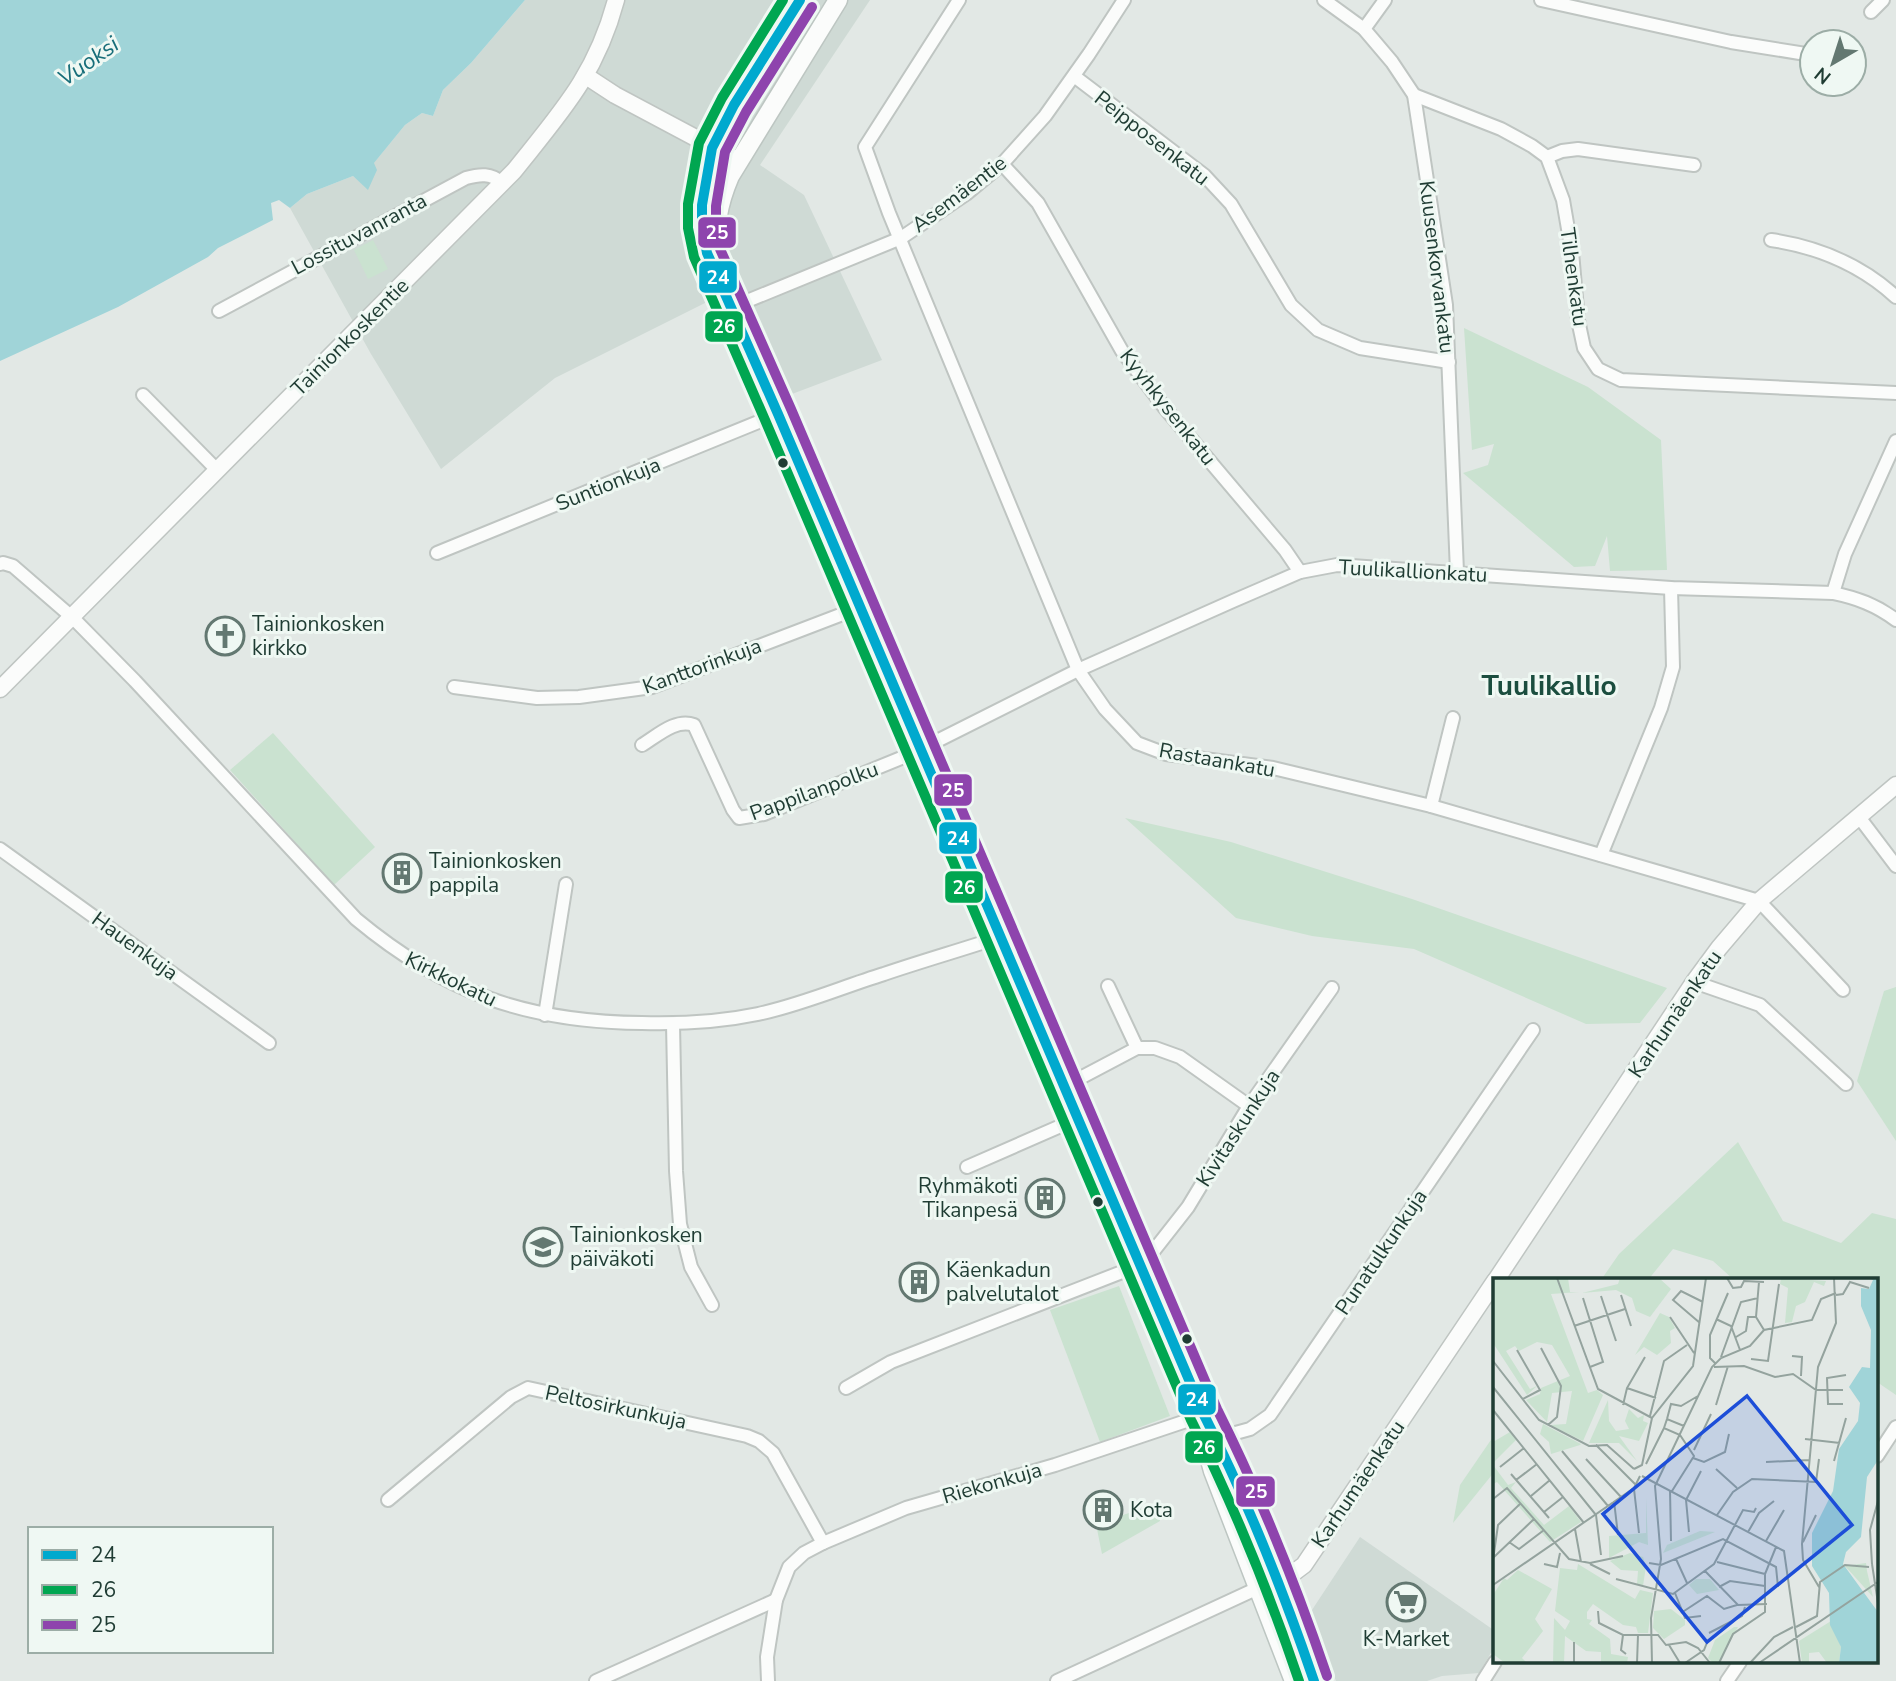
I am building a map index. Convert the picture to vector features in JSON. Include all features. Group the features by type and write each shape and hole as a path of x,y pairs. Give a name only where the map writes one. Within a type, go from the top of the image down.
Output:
{"main road":[{"path":"800,0 734,105 712,148 706,174 702,227 707,253 861,607 1204,1415 1211,1440 1214,1472 1294,1681"},
{"path":"726,300 717,252 716,224 720,197 739,161 838,0"},
{"path":"1211,1440 1231,1468 1296,1628 1314,1681"}],"street":[{"name":"Tainionkoskentie","path":"0,689 502,183 568,104 586,76 608,30 616,0"},
{"name":"Rastaankatu","path":"959,0 865,147 889,213 1078,670 1105,709 1137,743 1166,754 1273,768 1431,806 1759,901"},
{"name":"Asemäentie","path":"726,300 901,237 966,194 1002,164 1045,116 1124,0"},
{"name":"Kuusenkorvankatu","path":"1324,0 1364,29 1414,95 1446,305 1457,572"},
{"path":"1364,29 1385,0"},
{"path":"1541,0 1731,42 1798,53"},
{"path":"1871,12 1883,0"},
{"path":"586,76 615,95 739,161"},
{"name":"Peipposenkatu","path":"1074,76 1204,175 1231,204 1291,305 1318,330 1360,348 1450,362"},
{"path":"1414,95 1501,129 1547,157 1578,149 1694,165"},
{"name":"Tilhenkatu","path":"1547,157 1563,200 1584,348 1598,369 1621,380 1896,393"},
{"name":"Kyyhkysenkatu","path":"1002,164 1038,203 1122,351 1164,407 1285,550 1300,572"},
{"name":"Lossituvanranta","path":"219,311 466,178 477,174 494,176 502,183"},
{"path":"1770,240 1799,244 1840,258 1879,281 1896,297"},
{"path":"143,394 217,470"},
{"name":"Suntionkuja","path":"437,554 778,414"},
{"path":"1833,593 1845,554 1896,441"},
{"name":"Kirkkokatu","path":"0,564 13,566 73,618 356,919 390,948 458,987 495,1002 545,1015 603,1023 673,1024 731,1018 779,1009 1000,937"},
{"name":"Tuulikallionkatu","path":"921,749 1078,670 1300,572 1337,565 1671,588 1833,593 1855,597 1879,607 1896,620"},
{"path":"1601,855 1661,708 1673,667 1671,588"},
{"name":"Kanttorinkuja","path":"454,687 537,698 592,696 652,687 861,607"},
{"path":"1431,806 1453,718"},
{"name":"Pappilanpolku","path":"642,745 677,724 685,722 694,725 739,818 764,814 921,749"},
{"name":"Karhumäenkatu","path":"1496,1278 1694,982 1759,901 1896,785"},
{"path":"1859,817 1896,866"},
{"name":"Hauenkuja","path":"0,849 269,1043"},
{"path":"545,1015 566,884"},
{"path":"1759,901 1843,990"},
{"path":"1694,982 1760,1005 1846,1084"},
{"path":"1108,986 1137,1048"},
{"name":"Kivitaskunkuja","path":"1140,1265 1188,1207 1249,1106 1332,988"},
{"path":"673,1024 676,1171 680,1224 691,1266 712,1305"},
{"name":"Punatulkunkuja","path":"1211,1440 1250,1429 1270,1415 1532,1030"},
{"path":"1065,1086 1137,1048 1154,1048 1180,1057 1249,1106"},
{"path":"967,1167 1079,1118"},
{"path":"846,1388 891,1362 1140,1265"},
{"name":"Karhumäenkatu","path":"1057,1681 1292,1574 1304,1565 1493,1283"},
{"name":"Peltosirkunkuja","path":"388,1500 511,1397 528,1388 747,1436 759,1441 773,1453 822,1543"},
{"name":"Riekonkuja","path":"776,1600 789,1567 804,1553 822,1543 906,1508 1055,1465 1204,1415"},
{"path":"1878,1454 1896,1427"},
{"path":"596,1681 776,1600"},
{"path":"768,1681 767,1657 776,1600"},
{"path":"1483,1681 1494,1664"},
{"path":"1727,1681 1739,1664"}],"shaded area":[{"path":"525,0 870,0 760,165 804,195 882,360 792,394 741,285 555,378 441,469 371,354 290,208 307,194 353,176 368,189 373,164 405,125 422,113 433,116 443,90 471,63"},
{"path":"1360,1537 1493,1630 1493,1649 1479,1673 1442,1676 1427,1681 1336,1681 1310,1613"}],"green space":[{"path":"373,240 388,269 368,279 354,250"},
{"path":"1464,328 1588,387 1661,440 1667,570 1610,571 1607,536 1595,566 1574,567 1463,473 1488,465 1494,444 1472,450"},
{"path":"273,733 375,847 334,885 230,770"},
{"path":"1125,818 1231,842 1412,899 1667,988 1640,1023 1586,1024 1414,949 1312,936 1236,918"},
{"path":"1896,987 1896,1141 1857,1081 1884,991"},
{"path":"1738,1142 1783,1221 1841,1243 1872,1213 1896,1219 1896,1395 1878,1383 1878,1278 1732,1278 1713,1261 1673,1249 1650,1278 1602,1278 1619,1254"},
{"path":"1119,1286 1170,1416 1100,1442 1050,1310"},
{"path":"1493,1437 1493,1473 1453,1523 1460,1485"},
{"path":"1156,1504 1160,1521 1102,1554 1096,1524"}],"water":[{"name":"Vuoksi","path":"0,0 525,0 471,63 443,90 433,116 422,113 405,125 374,163 377,170 368,190 353,176 307,194 290,208 279,200 271,203 273,220 218,248 208,257 118,307 0,361"}],"transit line":[{"name":"26","path":"783,0 722,98 699,143 688,204 688,228 694,257 1191,1420 1236,1516 1299,1681"},
{"name":"24","path":"800,0 734,105 712,148 702,205 702,227 707,253 1204,1415 1250,1513 1314,1681"},
{"name":"25","path":"812,7 746,112 725,152 716,206 720,249 791,409 1217,1409 1263,1507 1327,1676"}],"place":[{"name":"Tainionkosken kirkko","path":"225,636"},
{"name":"Tainionkosken pappila","path":"402,873"},
{"name":"Ryhmäkoti Tikanpesä","path":"1045,1198"},
{"name":"Tainionkosken päiväkoti","path":"543,1247"},
{"name":"Käenkadun palvelutalot","path":"919,1282"},
{"name":"Kota","path":"1103,1510"},
{"name":"K-Market","path":"1406,1602"}],"district":[{"name":"Tuulikallio","path":"1549,685"}]}
